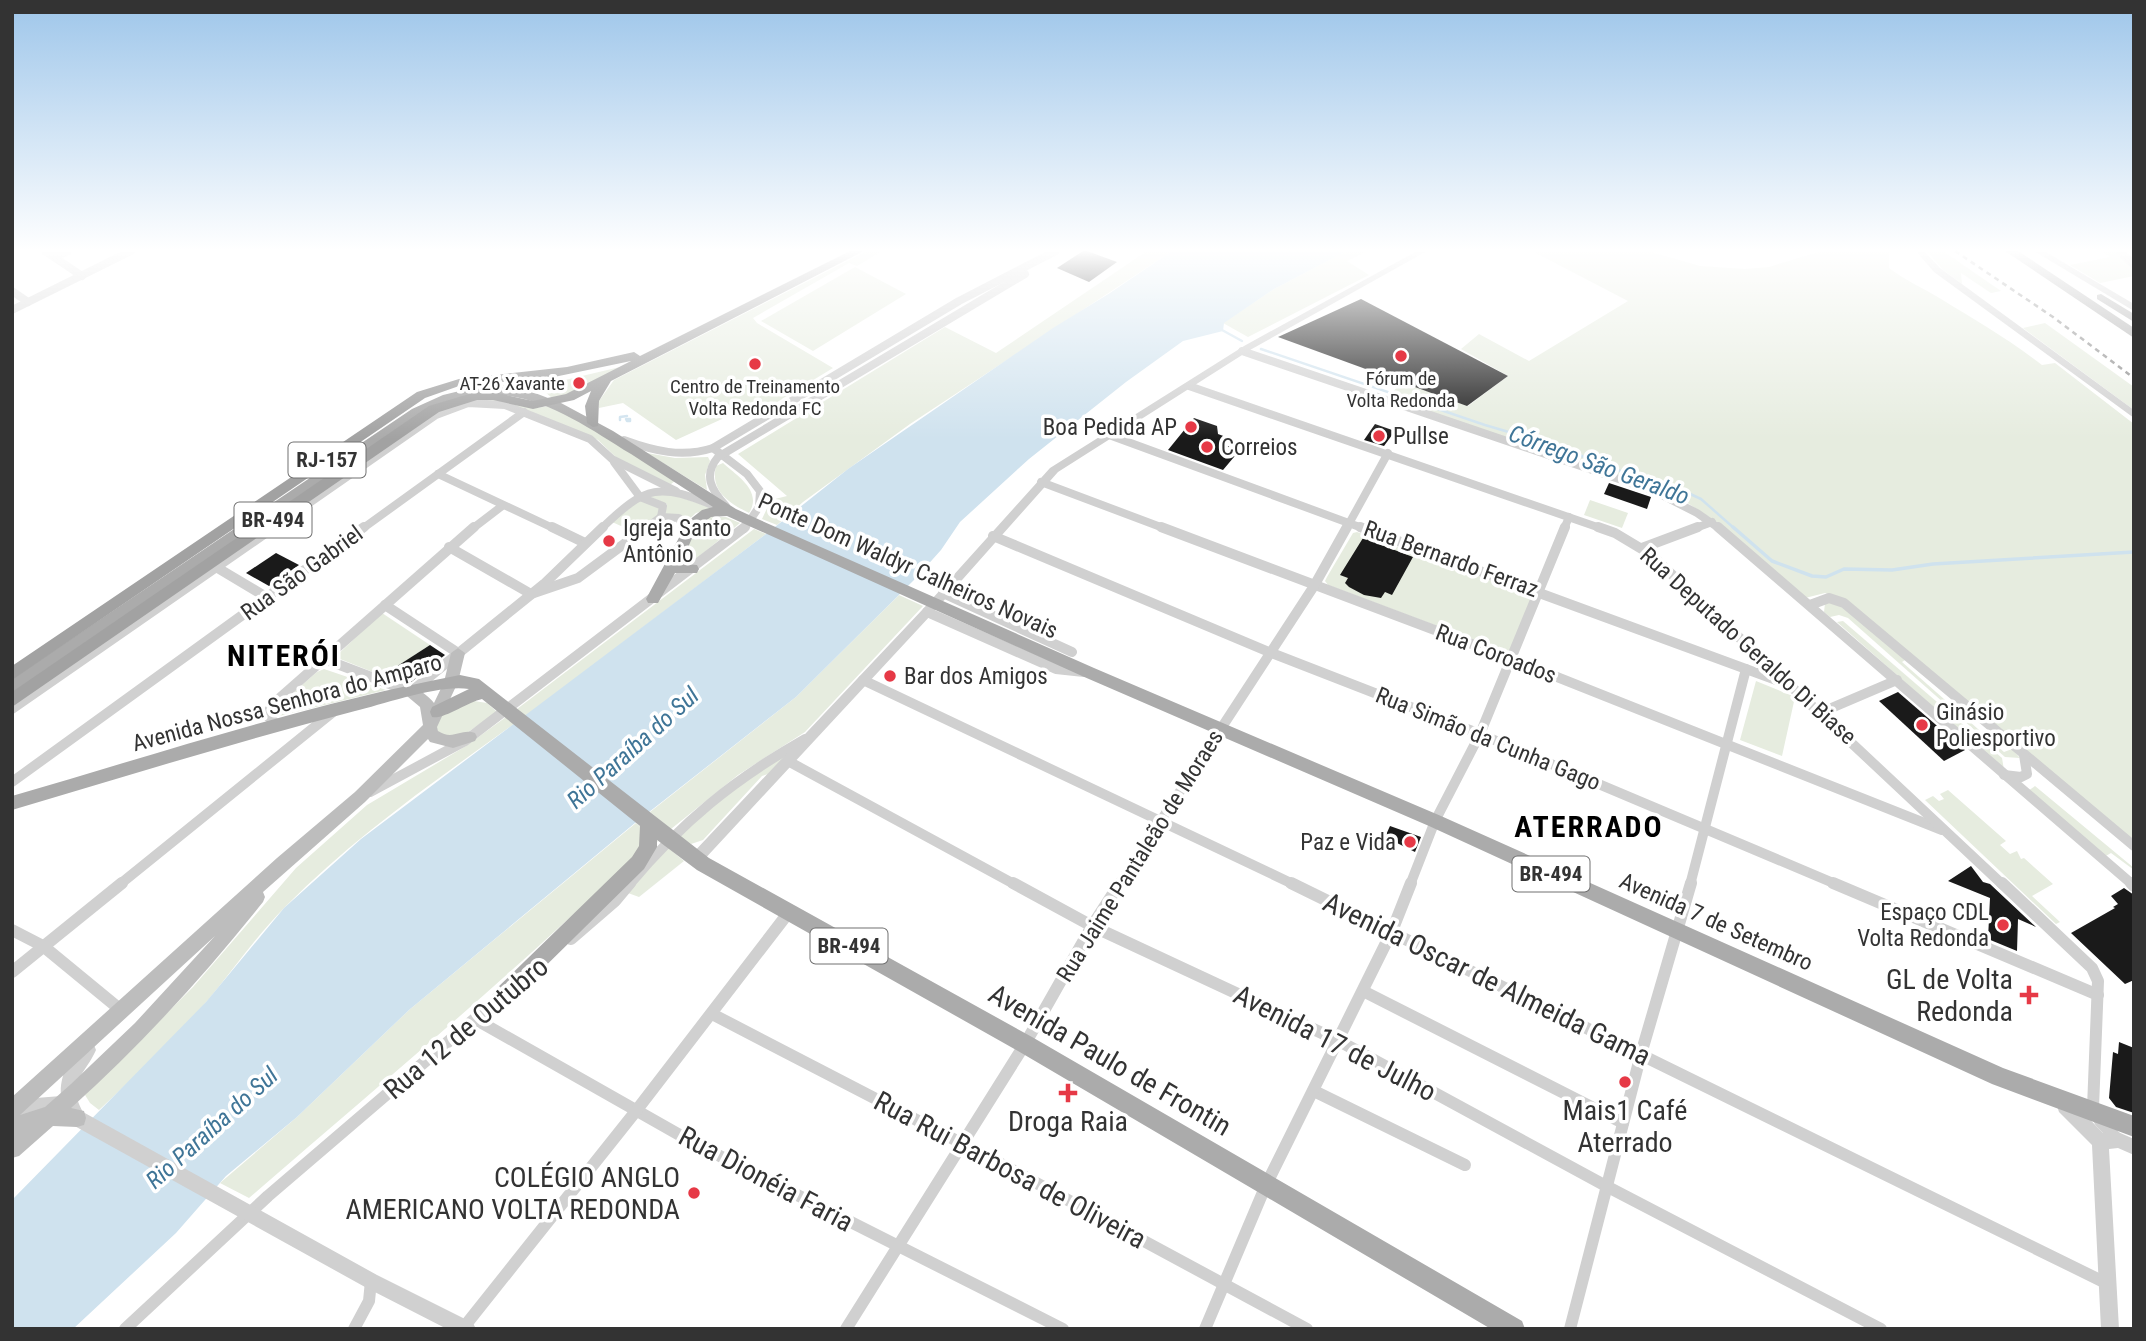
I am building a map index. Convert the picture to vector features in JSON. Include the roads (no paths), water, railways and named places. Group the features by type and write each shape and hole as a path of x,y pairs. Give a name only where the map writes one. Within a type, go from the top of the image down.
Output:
{"highway":[{"name":"RJ-157","path":"12,674 421,395 447,384 588,368 679,340 732,314"},
{"path":"551,403 570,397 679,340"},
{"path":"593,424 593,399 610,377"},
{"name":"BR-494","path":"12,701 434,409 460,399 485,395 533,405 551,403"},
{"path":"321,478 377,425"}],"main road":[{"path":"2104,314 2134,334"},
{"path":"2114,314 2134,327"},
{"name":"BR-494","path":"12,687 417,412 453,395 472,390 508,390 532,394 617,438 726,509"},
{"path":"653,599 675,561 691,523 701,514 726,509"},
{"name":"Ponte Dom Waldyr Calheiros Novais","path":"726,509 1069,657"},
{"path":"675,561 679,569 692,569"},
{"path":"13,1117 116,1016 283,863 360,797 430,727 451,682 458,653"},
{"name":"Avenida 7 de Setembro","path":"1069,657 1088,672 1435,821 1676,932 2035,1091 2095,1112 2129,1138"},
{"name":"Avenida Nossa Senhora do Amparo","path":"12,803 278,725 411,691 451,682 469,682 487,694"},
{"path":"411,691 427,704 433,737 444,742 456,742 470,737"},
{"path":"438,712 463,697 487,694"},
{"name":"Avenida Paulo de Frontin","path":"487,694 696,859 1025,1044 1514,1329"},
{"path":"502,996 642,858 649,841 649,823"},
{"path":"12,1149 76,1091 168,999 234,925 283,863"},
{"path":"13,1117 73,1112"}],"street":[{"path":"617,438 650,450 672,454 713,448 938,314"},
{"path":"726,509 714,494 709,482 710,467 721,455 958,314"},
{"path":"696,859 927,612 1041,482 1067,459 1189,386 1244,349 1309,314"},
{"path":"1996,314 2134,415"},
{"path":"1244,349 1654,491 1689,507 1712,522 1810,605 2134,886"},
{"name":"Rua Deputado Geraldo Di Biase","path":"1189,386 1619,534 1642,548 1822,712 2092,968 2098,981 2098,995"},
{"path":"12,709 436,415 462,404 499,403 590,439 612,459 640,497 663,506 660,517 578,578 531,594 449,547"},
{"name":"Rua São Gabriel","path":"12,782 524,412"},
{"name":"Rua Bernardo Ferraz","path":"1110,435 1791,685"},
{"path":"360,797 470,737 745,527 761,502 760,491 754,481 713,448"},
{"name":"Rua Jaime Pantaleão de Moraes","path":"846,1329 1025,1044 1092,926 1314,586 1388,453"},
{"path":"612,459 676,491 726,509"},
{"path":"438,474 585,543"},
{"name":"Rua Coroados","path":"1041,482 1509,658 1949,832"},
{"path":"324,659 411,691 531,594 578,554 585,543 640,497 659,489 676,491"},
{"path":"278,725 267,719 267,711 449,547 502,506"},
{"path":"660,517 679,518 686,535"},
{"path":"1205,1329 1266,1185 1392,931 1435,821 1480,734 1569,517"},
{"path":"1642,548 1712,522"},
{"name":"Rua Simão da Cunha Gago","path":"993,536 1269,652 1480,734 2098,995"},
{"path":"216,567 268,598"},
{"name":"Avenida 7 de Setembro","path":"943,593 1069,657"},
{"path":"1810,605 1829,598 1844,603 2134,846"},
{"path":"385,605 458,653"},
{"name":"Avenida 7 de Setembro","path":"927,612 1056,669 1088,672"},
{"path":"1570,1329 1641,1054 1706,830 1746,669 1762,659"},
{"name":"Avenida Oscar de Almeida Gama","path":"863,680 1392,931 2108,1284"},
{"path":"1822,712 1897,680"},
{"path":"12,972 335,710"},
{"name":"Rua 12 de Outubro","path":"131,1327 268,1196 608,909 669,837 703,807 765,762 812,736"},
{"path":"2003,775 2021,777 2026,774 2024,755"},
{"name":"Avenida 17 de Julho","path":"788,761 1092,926 1339,1041 1606,1186 1881,1329"},
{"path":"12,930 43,946 116,1016 88,1049 68,1080 73,1112 369,1280 466,1328 789,912"},
{"path":"1363,991 1623,1123"},
{"path":"2095,1112 2093,1096 2098,995"},
{"name":"Rua Rui Barbosa de Oliveira","path":"712,1014 963,1144 1307,1329"},
{"name":"Rua Dionéia Faria","path":"475,1019 636,1111 897,1247 1063,1329"},
{"path":"1314,1091 1465,1165"},
{"path":"2057,1100 2078,1116 2100,1142 2110,1329"},
{"path":"2100,1142 2129,1138"},
{"path":"354,1329 369,1301 369,1280"}],"water":[{"name":"Rio Paraíba do Sul","path":"1076,314 1238,314 1224,323 1223,331 1183,341 1126,382 1029,459 960,522 941,550 915,579 796,697 635,823 409,1010 297,1117 226,1176 176,1233 73,1329 12,1329 12,1200 206,1002 284,908 361,839 766,534 848,469"}],"waterway":[{"name":"Córrego São Geraldo","path":"1222,330 1242,341"},
{"name":"Córrego São Geraldo","path":"1261,349 1485,425 1566,449 1602,465 1686,492 1701,499 1735,529"},
{"path":"620,420 620,417 627,416"},
{"path":"626,419 630,419 630,421 627,421 626,419"},
{"name":"Córrego São Geraldo","path":"1733,527 1772,561 1812,576 1826,577 1844,569 1892,570 1933,564 2134,552"}],"railway":[{"path":"2048,314 2134,378"}],"place":[{"name":"Fórum de Volta Redonda","path":"1401,356"},
{"name":"Centro de Treinamento Volta Redonda FC","path":"755,364"},
{"name":"AT-26 Xavante","path":"579,383"},
{"name":"Boa Pedida AP","path":"1191,427"},
{"name":"Pullse","path":"1379,436"},
{"name":"Correios","path":"1207,447"},
{"name":"Igreja Santo Antônio","path":"609,541"},
{"name":"Bar dos Amigos","path":"890,676"},
{"name":"Ginásio Poliesportivo","path":"1922,725"},
{"name":"Paz e Vida","path":"1410,842"},
{"name":"Espaço CDL Volta Redonda","path":"2003,925"},
{"name":"GL de Volta Redonda","path":"2029,995"},
{"name":"Mais1 Café Aterrado","path":"1625,1082"},
{"name":"Droga Raia","path":"1068,1093"},
{"name":"COLÉGIO ANGLO AMERICANO VOLTA REDONDA","path":"694,1193"}],"district":[{"name":"NITERÓI","path":"284,655"},
{"name":"ATERRADO","path":"1589,826"}]}
